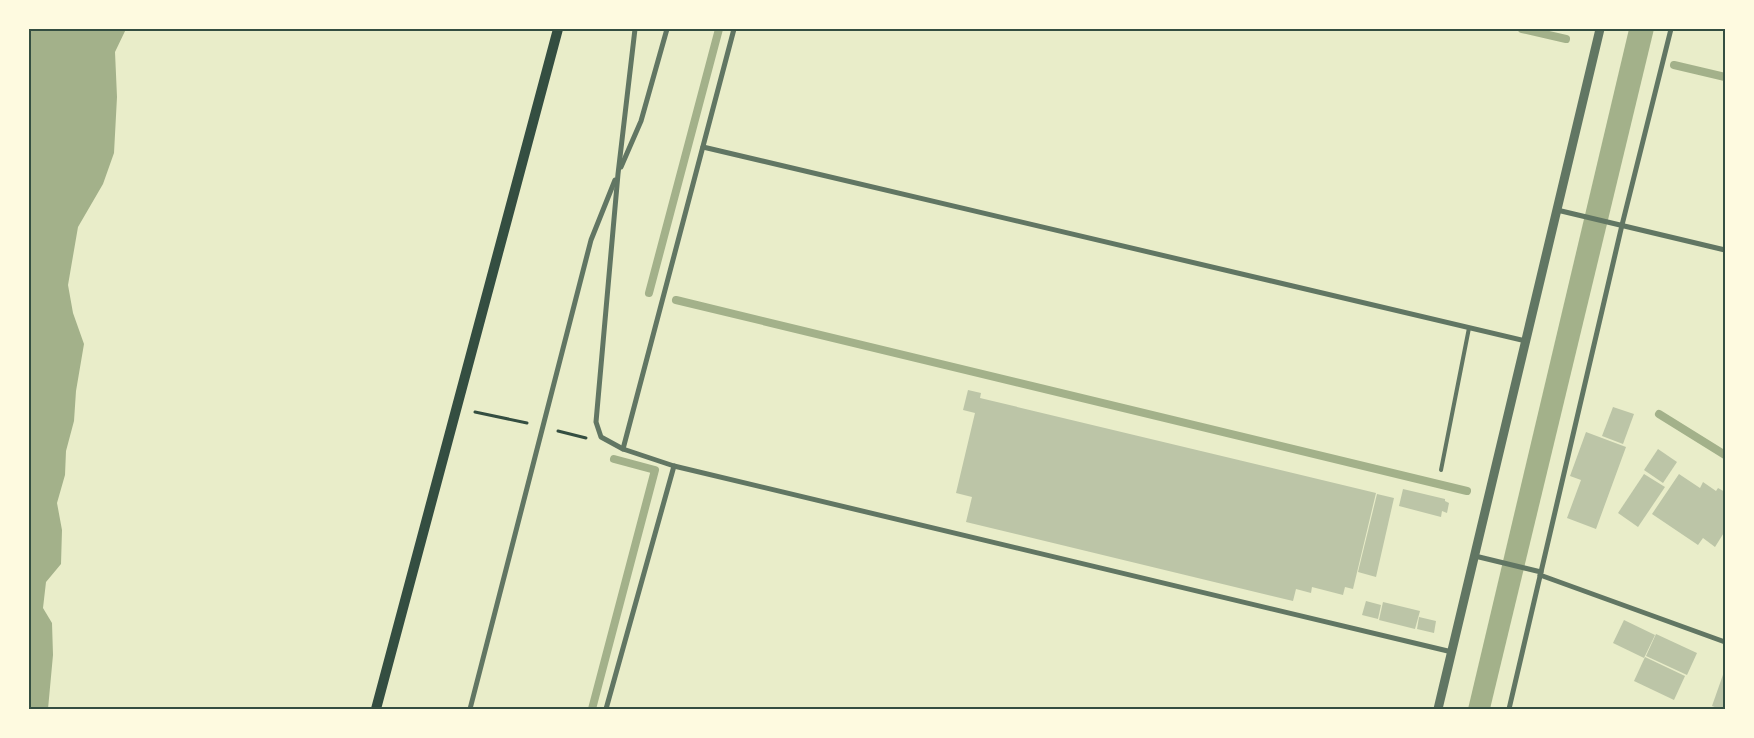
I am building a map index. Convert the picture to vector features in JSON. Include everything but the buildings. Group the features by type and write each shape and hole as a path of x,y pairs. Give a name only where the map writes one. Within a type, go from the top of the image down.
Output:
{"main road":[{"path":"376,709 558,29"}],"street":[{"path":"635,29 618,174 596,422 601,437 624,449 674,466 1452,652"},
{"path":"470,709 591,240 641,122 667,29"},
{"path":"624,449 734,29"},
{"path":"1438,709 1476,556 1600,29"},
{"path":"1509,709 1622,225 1671,29"},
{"path":"703,147 1526,341"},
{"path":"1557,210 1725,250"},
{"path":"606,709 674,466"},
{"path":"1476,556 1531,569 1725,642"}],"lane":[{"path":"1441,470 1469,328"}],"shaded area":[{"path":"29,29 126,29 115,52 117,97 114,153 103,184 78,227 68,285 73,313 84,344 76,391 74,421 66,451 65,475 57,503 62,530 61,564 46,582 43,608 52,623 53,655 48,709 29,709"},
{"path":"1629,29 1654,29 1490,709 1468,709"}],"waterway":[{"path":"649,293 719,29"},
{"path":"1522,29 1566,39"},
{"path":"1674,65 1725,77"},
{"path":"676,300 1467,491"},
{"path":"1659,414 1725,455"},
{"path":"592,709 655,470 614,459"}]}
